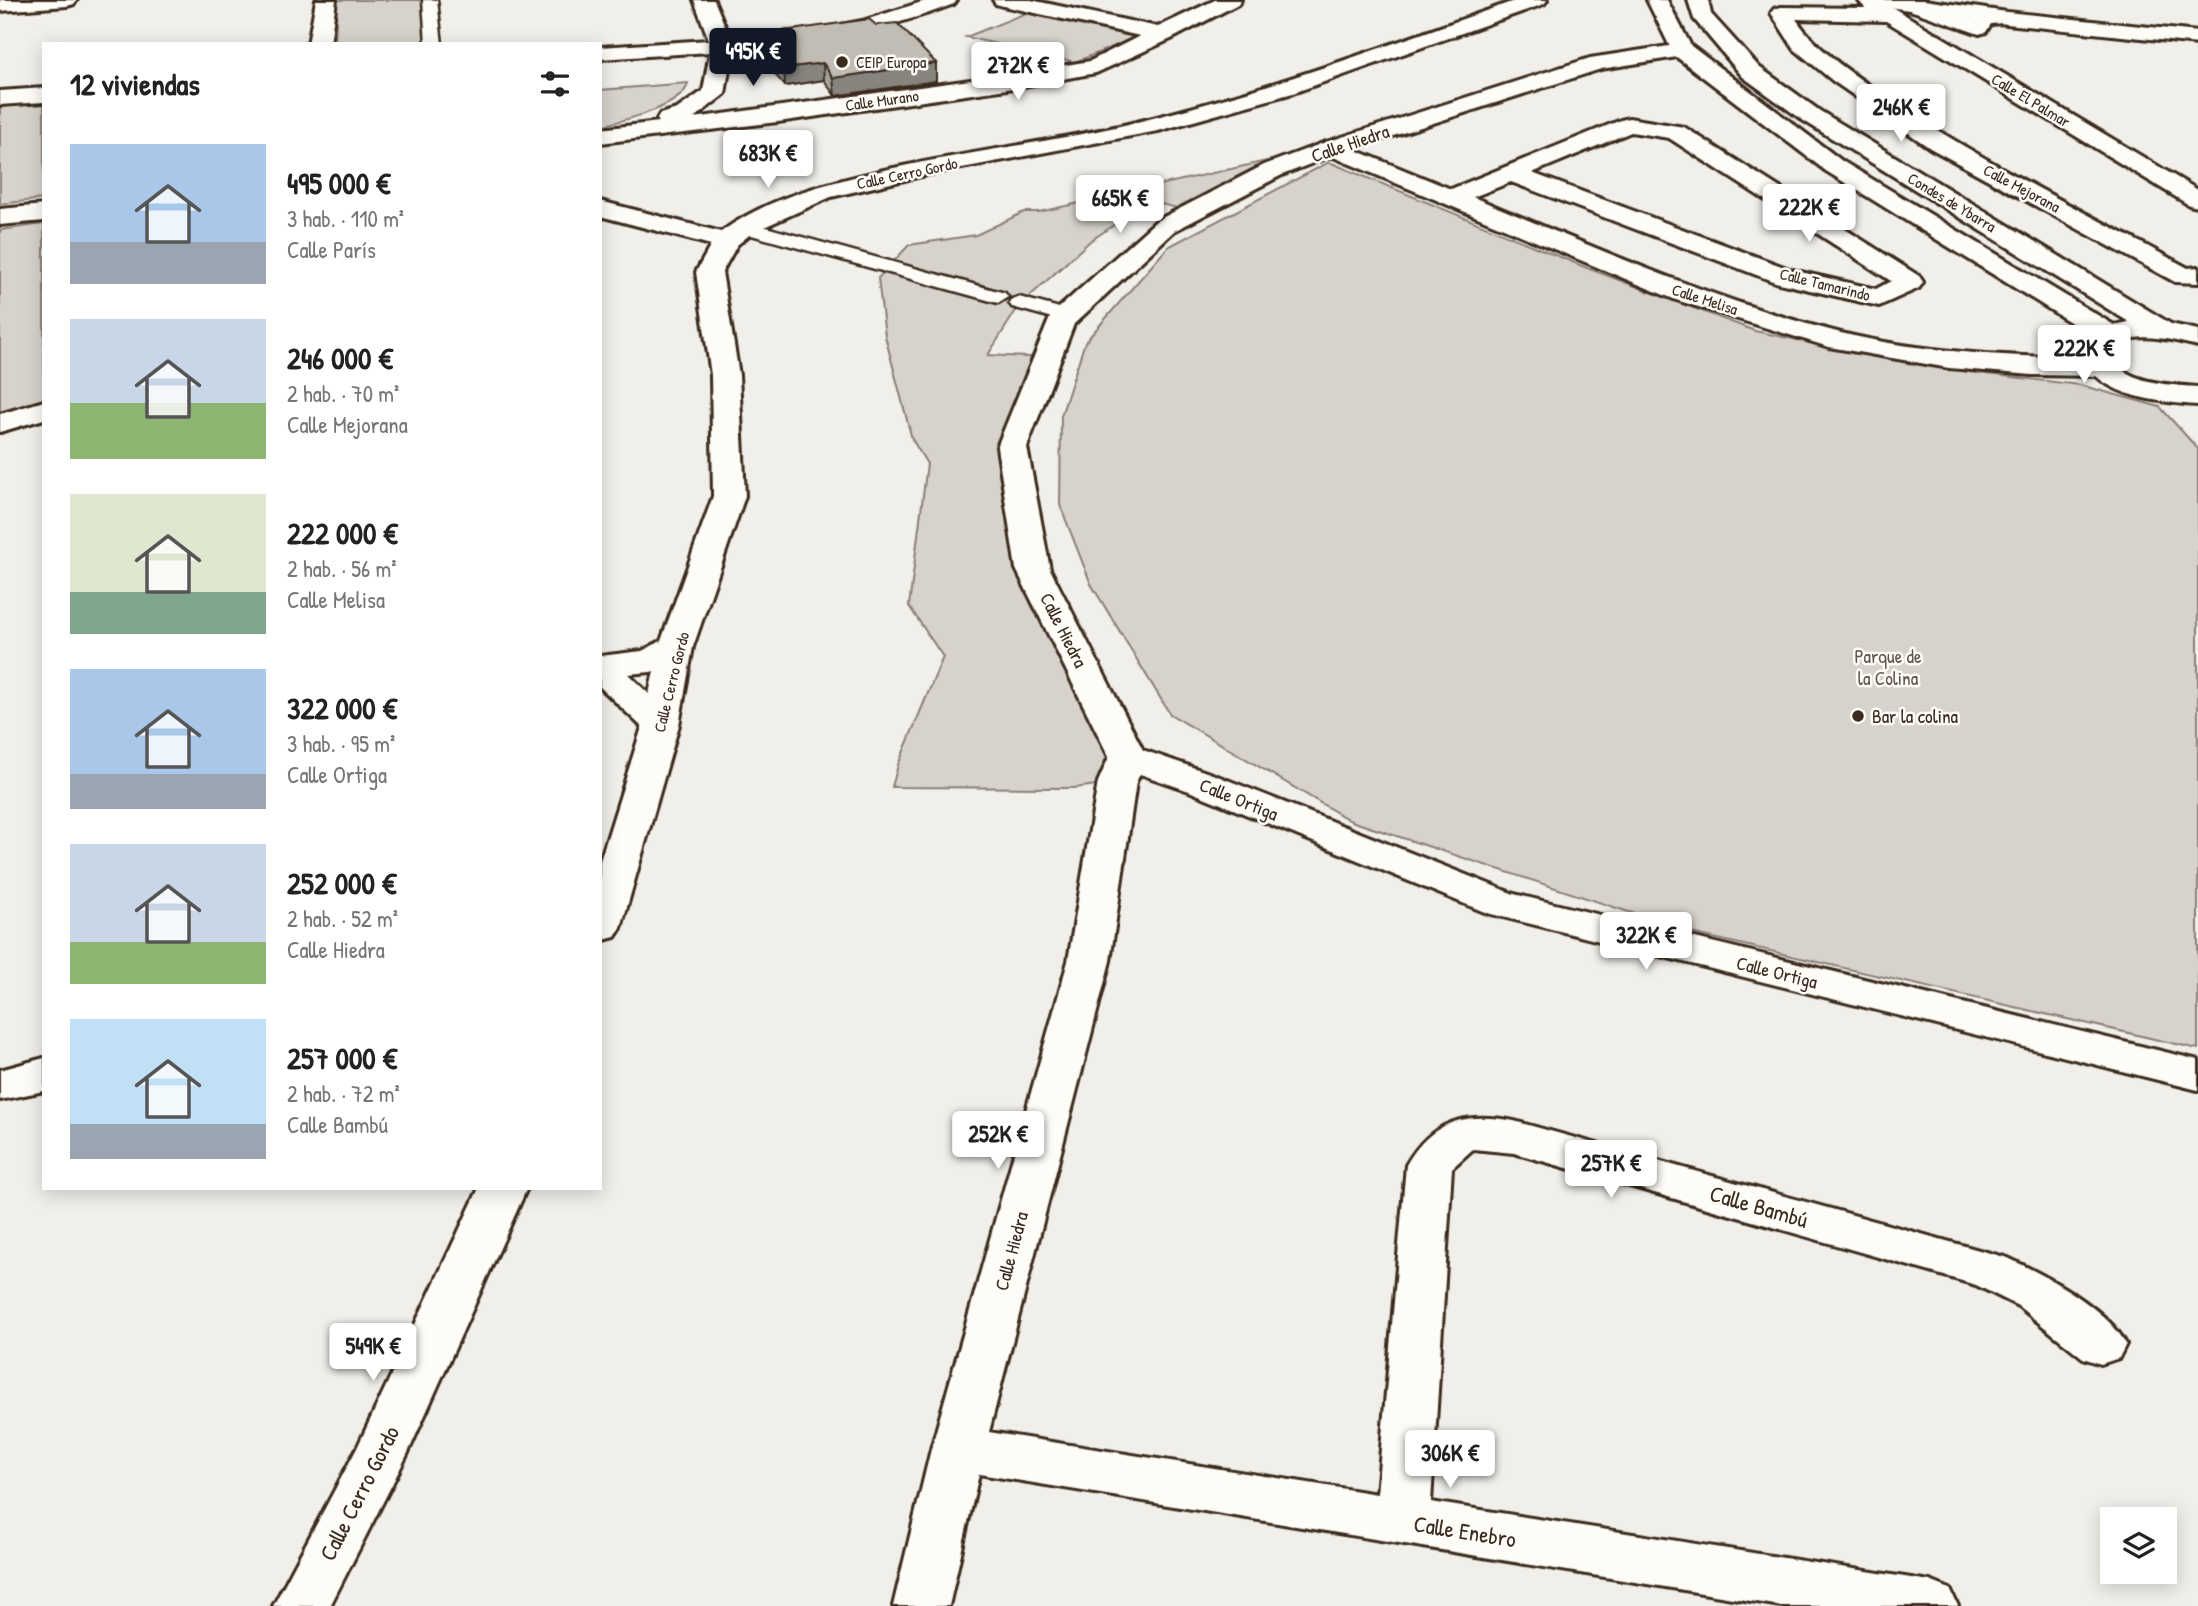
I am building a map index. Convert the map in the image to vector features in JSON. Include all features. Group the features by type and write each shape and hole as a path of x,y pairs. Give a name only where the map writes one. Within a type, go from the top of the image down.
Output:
{"street":[{"path":"0,5 68,0"},
{"path":"319,42 326,0"},
{"path":"430,0 434,42"},
{"path":"626,131 685,114 713,94 722,45 704,0"},
{"path":"602,52 722,45 830,33 891,20 947,0"},
{"path":"1003,0 1164,35"},
{"name":"Calle Murano","path":"602,136 778,115 1007,82 1096,66 1231,0"},
{"name":"Calle Cerro Gordo","path":"602,921 661,725 677,648 729,496 725,375 709,272 735,234 823,191 930,167 1150,127 1261,95 1537,0"},
{"name":"Condes de Ybarra","path":"1657,0 1682,50 1834,166 2111,335"},
{"name":"Condes de Ybarra","path":"1698,0 1701,15 1751,72 1812,116 2163,331"},
{"name":"Calle El Palmar","path":"1864,0 1885,7 2198,200"},
{"path":"1964,0 2134,22 2198,26"},
{"path":"1885,7 1914,5 2007,18 2198,38"},
{"name":"Calle Mejorana","path":"1885,7 1781,13 1802,44 1841,76 1938,143 2185,276 2198,275"},
{"name":"Calle Hiedra","path":"921,1606 958,1449 1089,961 1117,782 1128,757 1033,569 1012,447 1061,321 1165,226 1273,170 1331,148 1598,63 1682,50"},
{"path":"713,94 729,106 778,115"},
{"path":"0,98 42,95"},
{"name":"Calle Tamarindo","path":"1450,198 1510,173 1629,125 1676,132 1910,282 1880,298 1784,276 1510,173"},
{"name":"Calle Melisa","path":"1331,148 1686,294 1839,341 1948,359 2032,366 2100,367"},
{"path":"602,208 735,234 998,297"},
{"path":"0,217 42,213"},
{"path":"1019,303 1067,316"},
{"path":"2198,338 2163,331 2126,332 2099,340 2093,348 2093,357 2100,367 2131,384 2187,395 2198,414"},
{"path":"0,424 42,411"},
{"path":"602,667 651,661 677,648"},
{"path":"602,668 661,725"},
{"name":"Calle Ortiga","path":"1128,757 1202,783 1501,904 2198,1075"},
{"path":"0,1085 28,1080 42,1074"},
{"name":"Calle Bambú","path":"1402,1521 1429,1165 1443,1146 1461,1134 1487,1132 1514,1137 1991,1271 2036,1293 2101,1344"},
{"name":"Calle Cerro Gordo","path":"300,1606 380,1455 502,1190"},
{"name":"Calle Enebro","path":"958,1449 1930,1606"}],"green space":[{"path":"337,0 424,0 426,42 335,42"},
{"path":"1031,11 1140,36 1075,62 966,37"},
{"path":"688,83 684,92 664,106 602,126 602,90"},
{"path":"42,103 42,199 0,204 0,106"},
{"path":"1271,160 1292,163 1192,212 1150,201 1090,241 1015,312 988,355 1047,358 1012,447 1033,569 1128,757 1117,782 1075,788 892,787 898,765 943,657 909,606 927,464 912,439 885,336 878,278 909,245 976,235 1024,212 1039,212"},
{"name":"Parque de la Colina","path":"1329,162 1587,268 1755,331 1883,358 1969,372 2080,385 2160,407 2198,449 2198,1049 1696,934 1351,821 1170,714 1091,584 1060,505 1061,416 1085,342 1168,247"},
{"path":"42,224 42,401 0,415 0,230"}],"building":[{"path":"869,19 876,25 897,23 936,63 833,78 823,63 784,68 759,41 781,38 777,32"}],"place":[{"name":"CEIP Europa","path":"842,62"},
{"name":"Bar la colina","path":"1858,716"}]}
